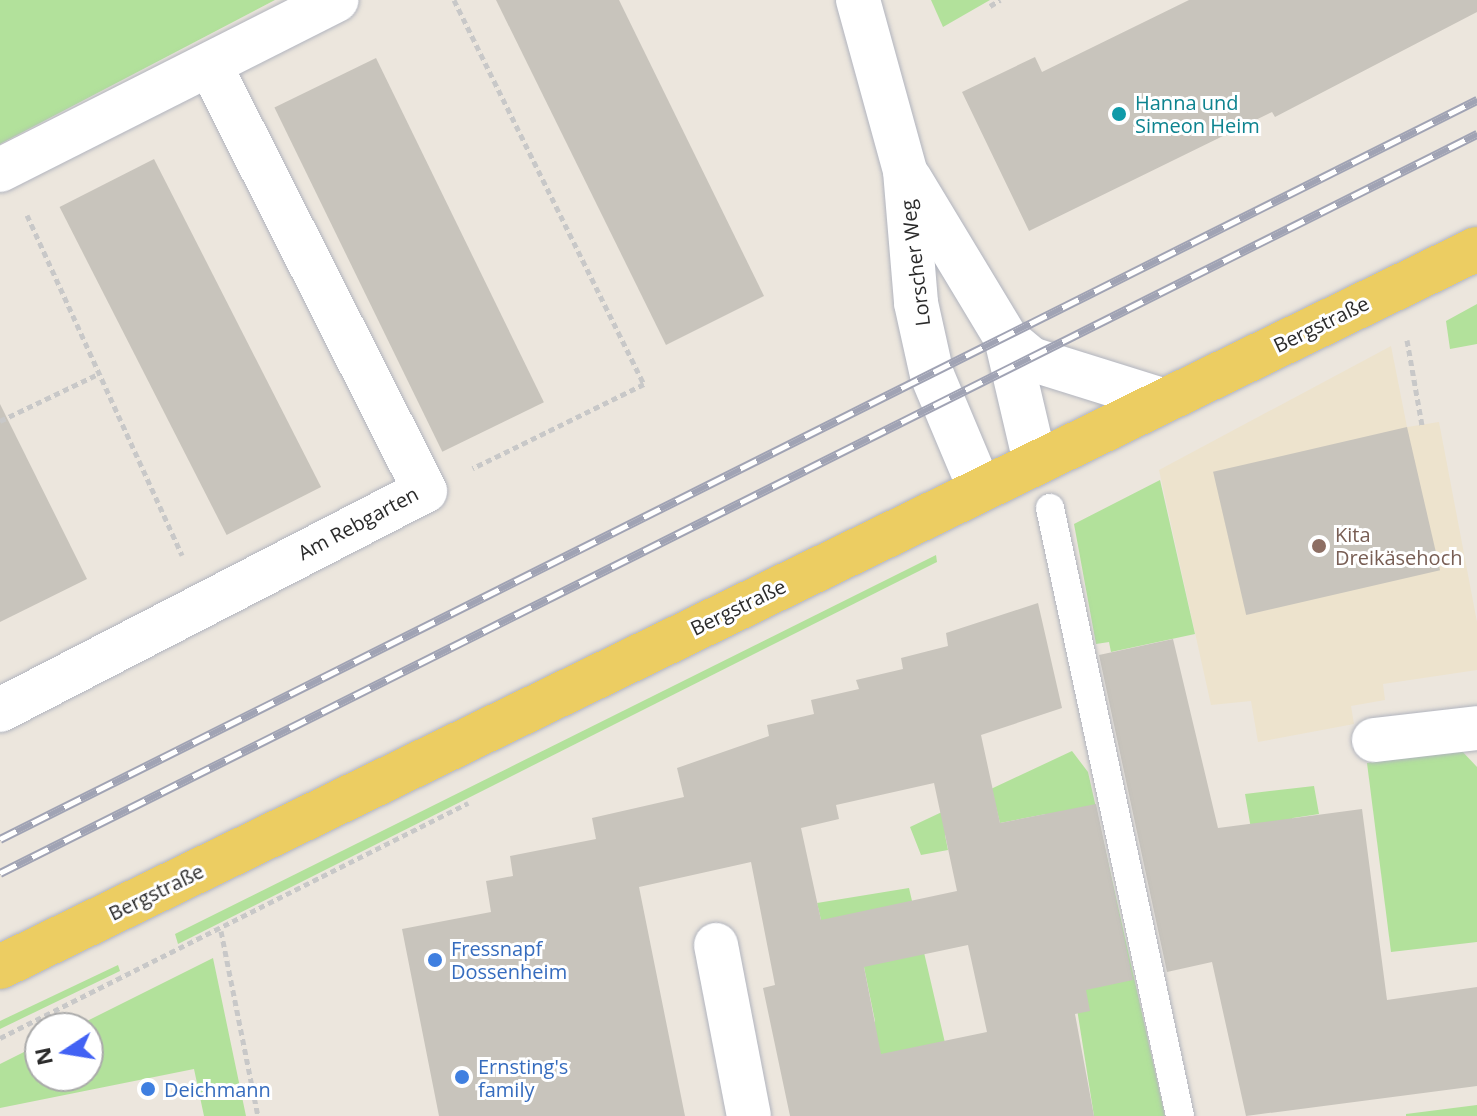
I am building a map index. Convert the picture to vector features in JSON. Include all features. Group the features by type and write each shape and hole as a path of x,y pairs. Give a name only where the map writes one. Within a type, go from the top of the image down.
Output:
{"main road":[{"name":"Bergstraße","path":"0,967 1477,249"}],"street":[{"path":"3,169 337,0"},
{"name":"Lorscher Weg","path":"858,0 905,171 916,303 932,375 980,489"},
{"name":"Am Rebgarten","path":"0,710 425,491 210,66"},
{"name":"Lorscher Weg","path":"905,171 1006,338 1035,462"},
{"path":"1006,338 1031,359 1162,400"},
{"path":"1374,740 1477,728"},
{"path":"716,945 749,1116"}],"lane":[{"path":"1050,508 1180,1116"}],"path":[{"path":"425,491 644,384 454,0"},
{"path":"990,6 1000,0"},
{"path":"3,169 96,375 205,603"},
{"path":"1405,324 1422,425"},
{"path":"0,421 96,375"},
{"path":"221,931 258,1116"}],"shaded area":[{"name":"Kita Dreikäsehoch","path":"1391,346 1407,427 1439,422 1477,622 1477,670 1383,684 1385,700 1351,706 1354,724 1258,742 1251,701 1211,705 1159,470"}],"green space":[{"path":"0,0 275,0 0,144"},
{"path":"931,0 990,0 943,27"},
{"path":"1477,304 1477,344 1450,349 1446,321"},
{"path":"1160,480 1195,634 1111,652 1109,642 1096,644 1074,524"},
{"path":"936,555 937,562 178,944 175,934"},
{"path":"1461,750 1477,767 1477,942 1391,952 1367,763"},
{"path":"1072,751 1088,772 1165,1116 1094,1116 1046,814 1000,823 996,807 945,835 948,850 921,855 910,827"},
{"path":"1314,786 1319,814 1293,818 1255,852 1245,794"},
{"path":"909,888 962,1116 854,1059 875,1021 864,967 821,920 817,903"},
{"path":"213,958 246,1116 204,1116 194,1069 104,1087 104,1012"},
{"path":"118,965 120,971 35,1012 24,1012 24,1017 0,1029 0,1021"},
{"path":"24,1052 24,1092 80,1092 0,1108 0,1064"},
{"path":"1477,1105 1477,1116 1406,1116 1406,1114"}],"building":[{"path":"496,0 619,0 764,296 666,345"},
{"name":"Hanna und Simeon Heim","path":"1189,0 1477,0 1477,12 1275,117 1272,112 1029,231 962,92 1035,57 1042,72"},
{"path":"376,58 544,402 442,452 274,108"},
{"path":"154,159 321,487 227,535 60,207"},
{"path":"0,404 87,579 0,622"},
{"path":"1407,427 1440,570 1246,615 1213,472"},
{"path":"1038,603 1062,708 981,735 1000,823 1096,804 1133,980 1086,990 1090,1011 1075,1014 1094,1116 790,1116 763,988 775,985 751,862 639,887 685,1116 439,1116 402,929 491,912 486,881 513,876 510,856 596,839 592,818 684,797 677,768 769,736 767,725 814,714 811,700 859,689 856,680 903,669 901,658 948,646 946,633","holes":["934,783 957,891 821,920 801,828 839,819 836,805","968,945 987,1032 881,1054 864,967"]},
{"path":"1173,639 1218,828 1362,809 1387,1000 1477,987 1477,1086 1246,1116 1212,962 1167,972 1099,655"}],"railway":[{"path":"0,839 1477,100"},
{"path":"0,873 1477,134"}],"place":[{"name":"Hanna und Simeon Heim","path":"1119,114"},
{"name":"Kita Dreikäsehoch","path":"1319,546"},
{"name":"Fressnapf Dossenheim","path":"435,960"},
{"name":"Ernsting's family","path":"462,1077"},
{"name":"Deichmann","path":"148,1089"}]}
